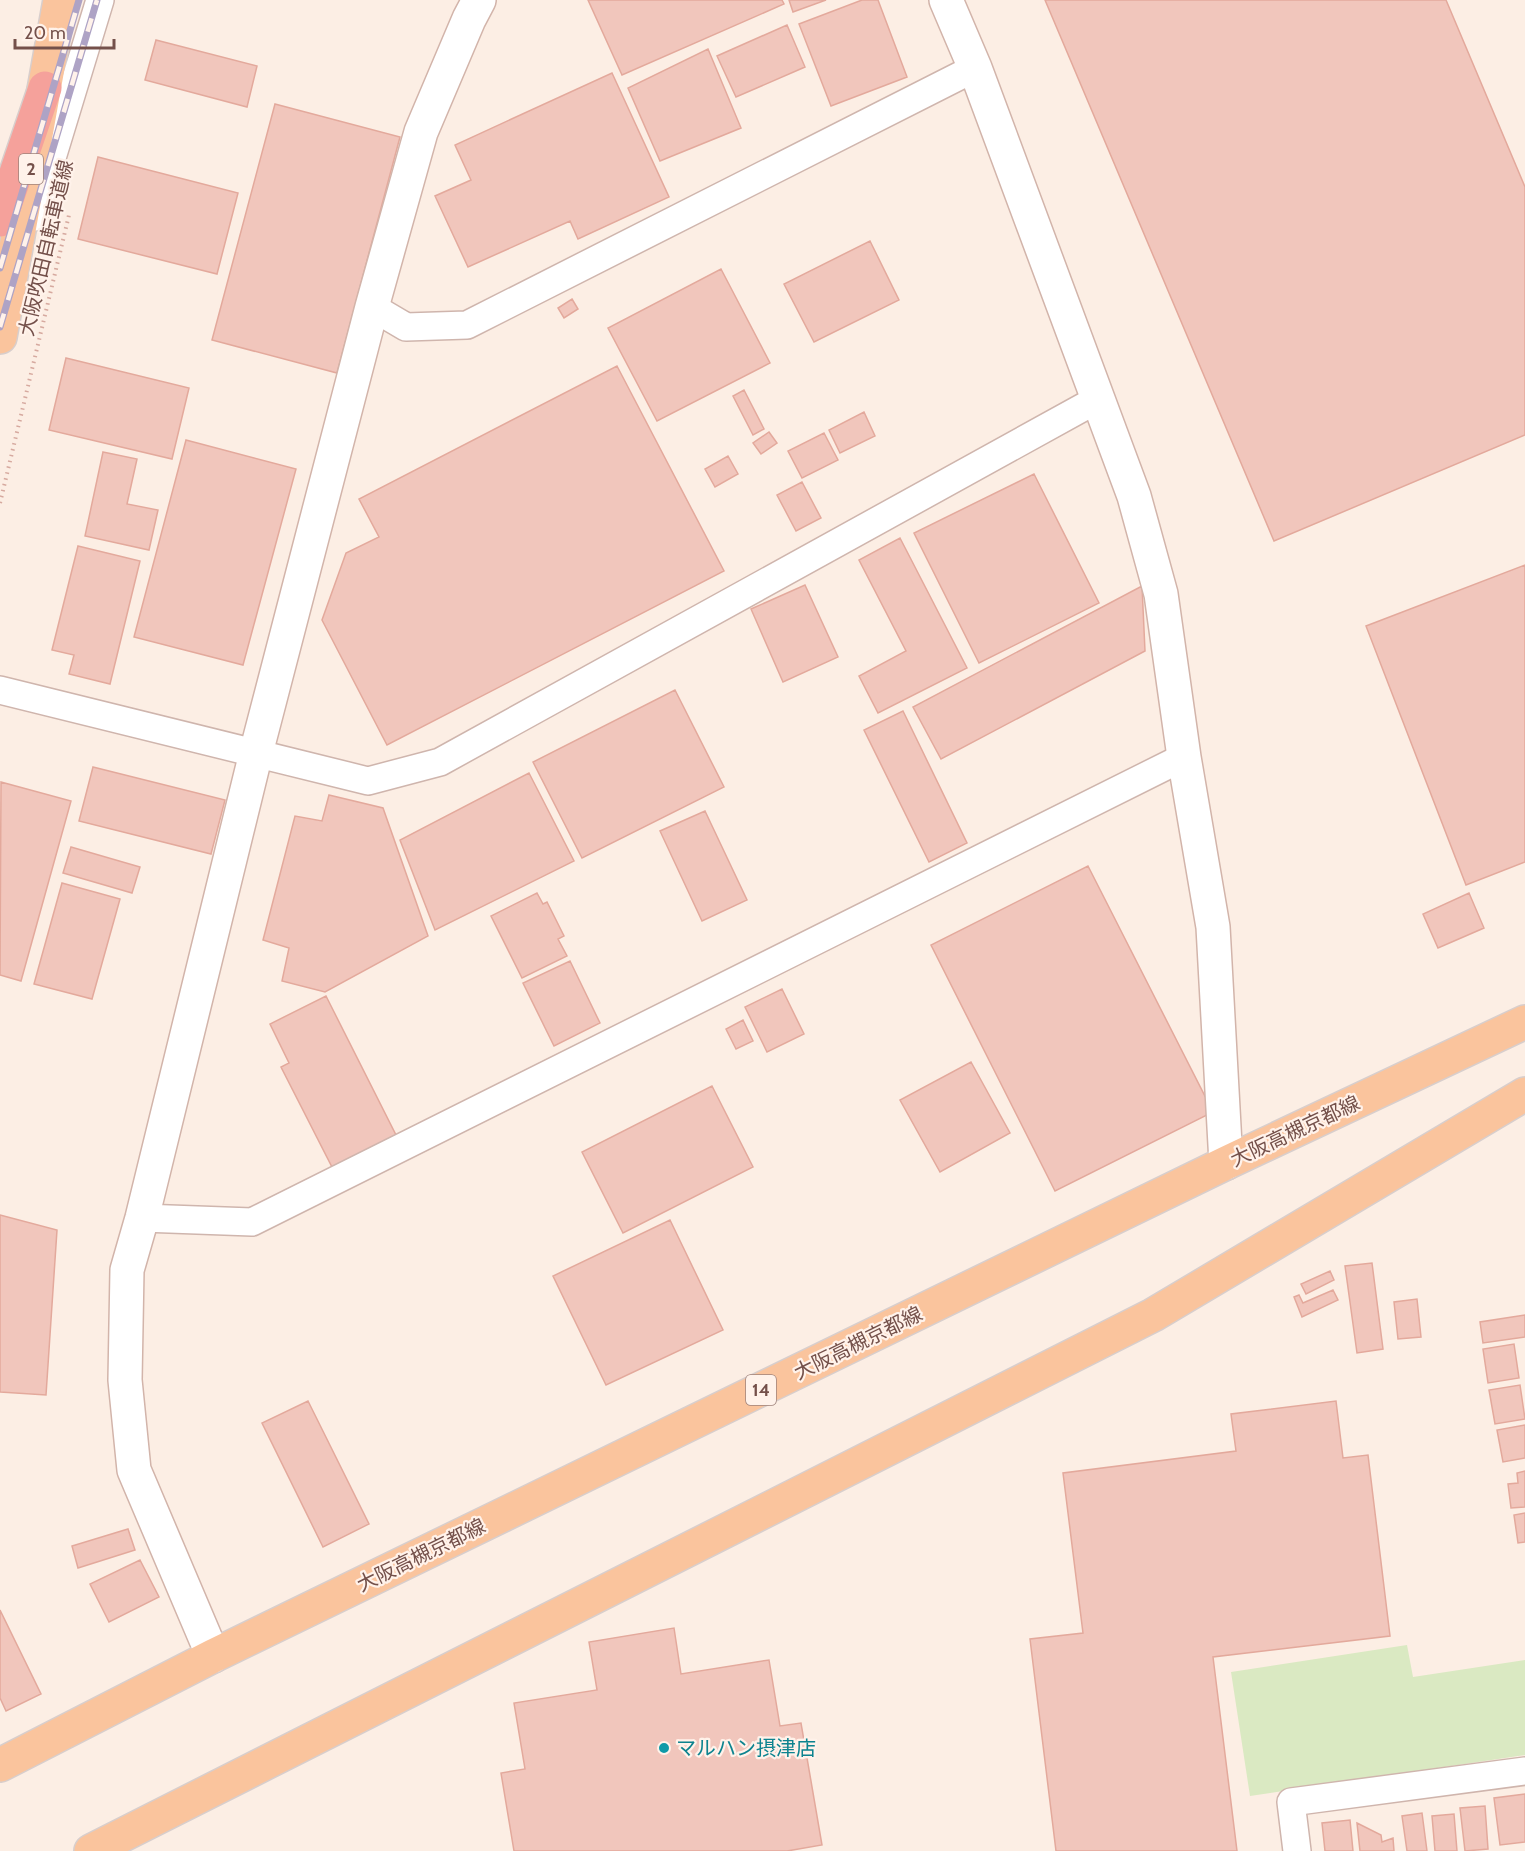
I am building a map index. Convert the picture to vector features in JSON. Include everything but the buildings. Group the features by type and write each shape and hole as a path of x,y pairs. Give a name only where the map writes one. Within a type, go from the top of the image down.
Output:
{"highway":[{"path":"0,220 45,88"}],"main road":[{"name":"2","path":"3,324 60,0"},
{"name":"大阪高槻京都線","path":"0,1765 213,1656 1226,1163 1525,1022"},
{"path":"91,1851 1153,1315 1525,1094"}],"street":[{"path":"3,324 100,0"},
{"path":"213,1656 134,1470 125,1380 127,1270 142,1218 256,753 372,307 421,132 479,0"},
{"path":"946,0 975,68 1134,496 1161,594 1184,757 1214,927 1226,1163"},
{"path":"372,307 405,327 467,325 975,68"},
{"path":"0,690 368,781 440,762 1098,399"},
{"path":"142,1218 252,1222 1184,757"},
{"path":"1297,1851 1291,1802 1525,1771"}],"path":[{"name":"大阪吹田自転車道線","path":"0,503 71,206"}],"green space":[{"path":"1407,1645 1413,1677 1525,1660 1525,1755 1250,1796 1231,1672"}],"railway":[{"path":"0,268 79,0"},
{"path":"0,327 97,0"}],"place":[{"name":"マルハン摂津店","path":"664,1748"}]}
